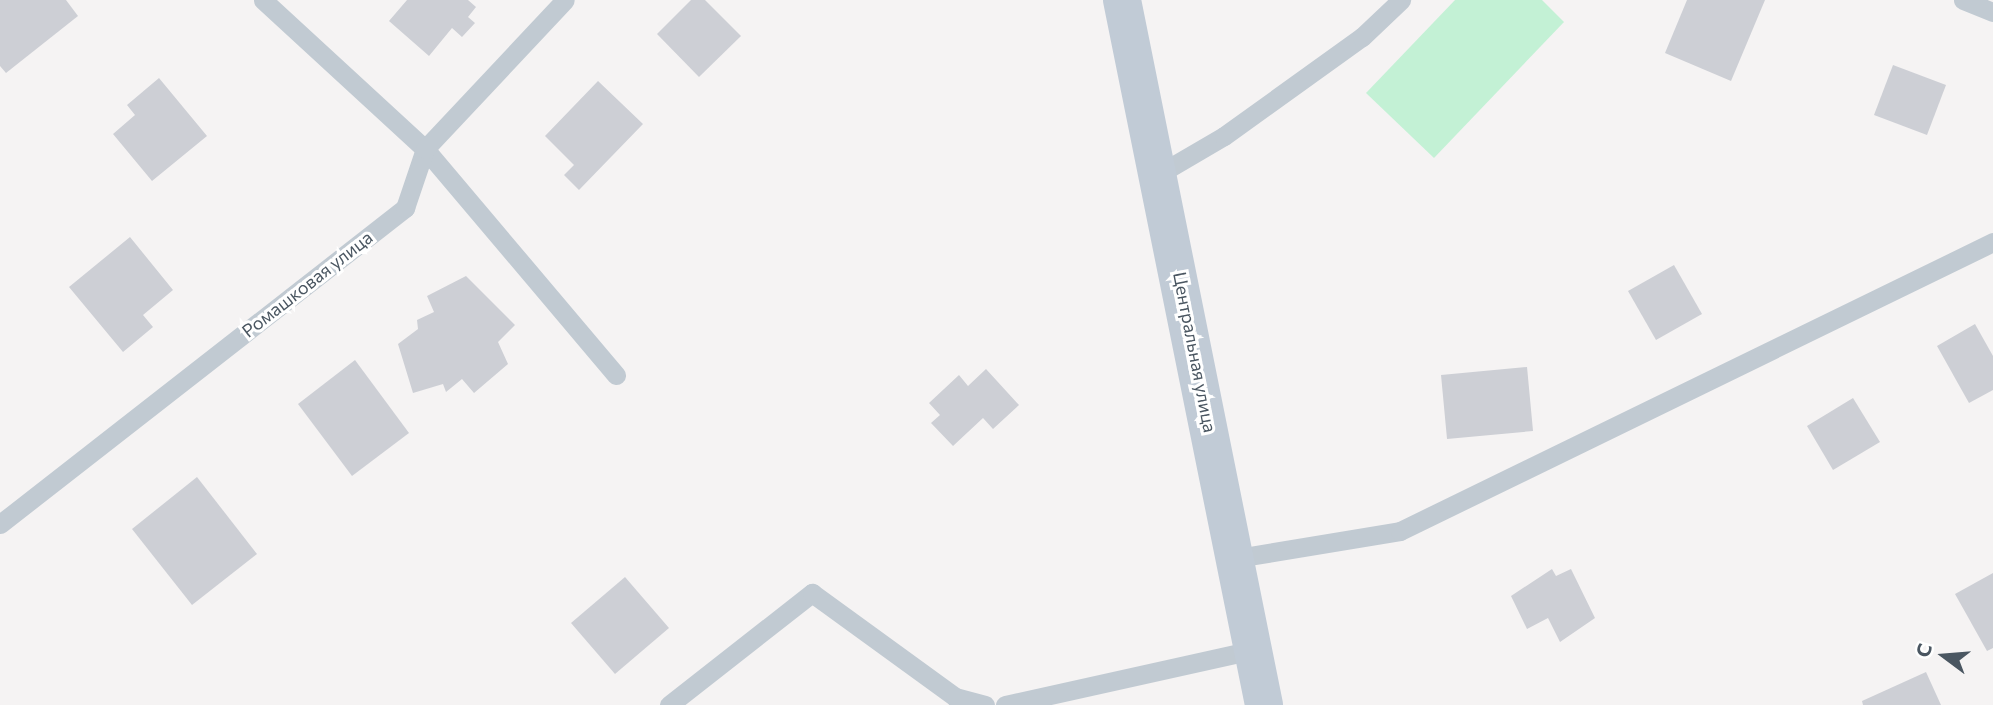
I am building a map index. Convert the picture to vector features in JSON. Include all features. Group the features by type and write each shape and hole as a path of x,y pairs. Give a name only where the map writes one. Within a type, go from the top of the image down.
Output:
{"street":[{"name":"Центральная улица","path":"1122,0 1237,558 1264,705"}],"lane":[{"path":"262,0 425,149 616,374"},
{"name":"Ромашковая улица","path":"0,524 405,208 425,149 565,0"},
{"path":"1159,173 1224,136 1362,37 1401,0"},
{"path":"1963,0 1993,12"},
{"path":"1237,558 1401,531 1993,242"},
{"path":"669,705 812,593 955,697 985,705"},
{"path":"1005,705 1254,650"}],"green space":[{"path":"1455,0 1542,0 1564,22 1434,158 1366,93"}],"building":[{"path":"0,0 66,0 78,16 6,73 0,66"},
{"path":"407,0 468,0 476,7 468,17 475,23 462,37 452,28 429,56 389,21"},
{"path":"691,0 705,0 741,36 699,77 657,34"},
{"path":"1687,0 1765,0 1731,81 1665,53"},
{"path":"1893,65 1946,85 1927,135 1874,115"},
{"path":"159,78 207,136 152,181 113,134 135,115 127,105"},
{"path":"598,81 643,124 579,190 564,175 574,165 545,136"},
{"path":"130,237 173,290 143,315 153,327 123,352 69,287"},
{"path":"1674,265 1702,314 1656,340 1628,291"},
{"path":"466,276 515,325 498,342 508,364 474,393 462,379 446,392 443,384 413,393 398,344 418,329 417,320 434,312 427,296"},
{"path":"1975,324 1993,356 1993,390 1969,403 1937,346"},
{"path":"355,360 409,433 352,476 298,404"},
{"path":"1527,367 1533,431 1447,439 1441,375"},
{"path":"986,369 1019,405 993,429 983,418 953,446 931,423 940,415 929,403 959,375 968,386"},
{"path":"1853,398 1880,442 1833,470 1807,426"},
{"path":"197,477 257,554 192,605 132,529"},
{"path":"1552,569 1556,576 1571,569 1595,618 1560,642 1548,618 1527,629 1511,596"},
{"path":"1993,573 1993,648 1987,651 1955,594"},
{"path":"625,577 669,628 615,674 571,623"},
{"path":"1926,672 1941,705 1863,705 1862,701"}]}
